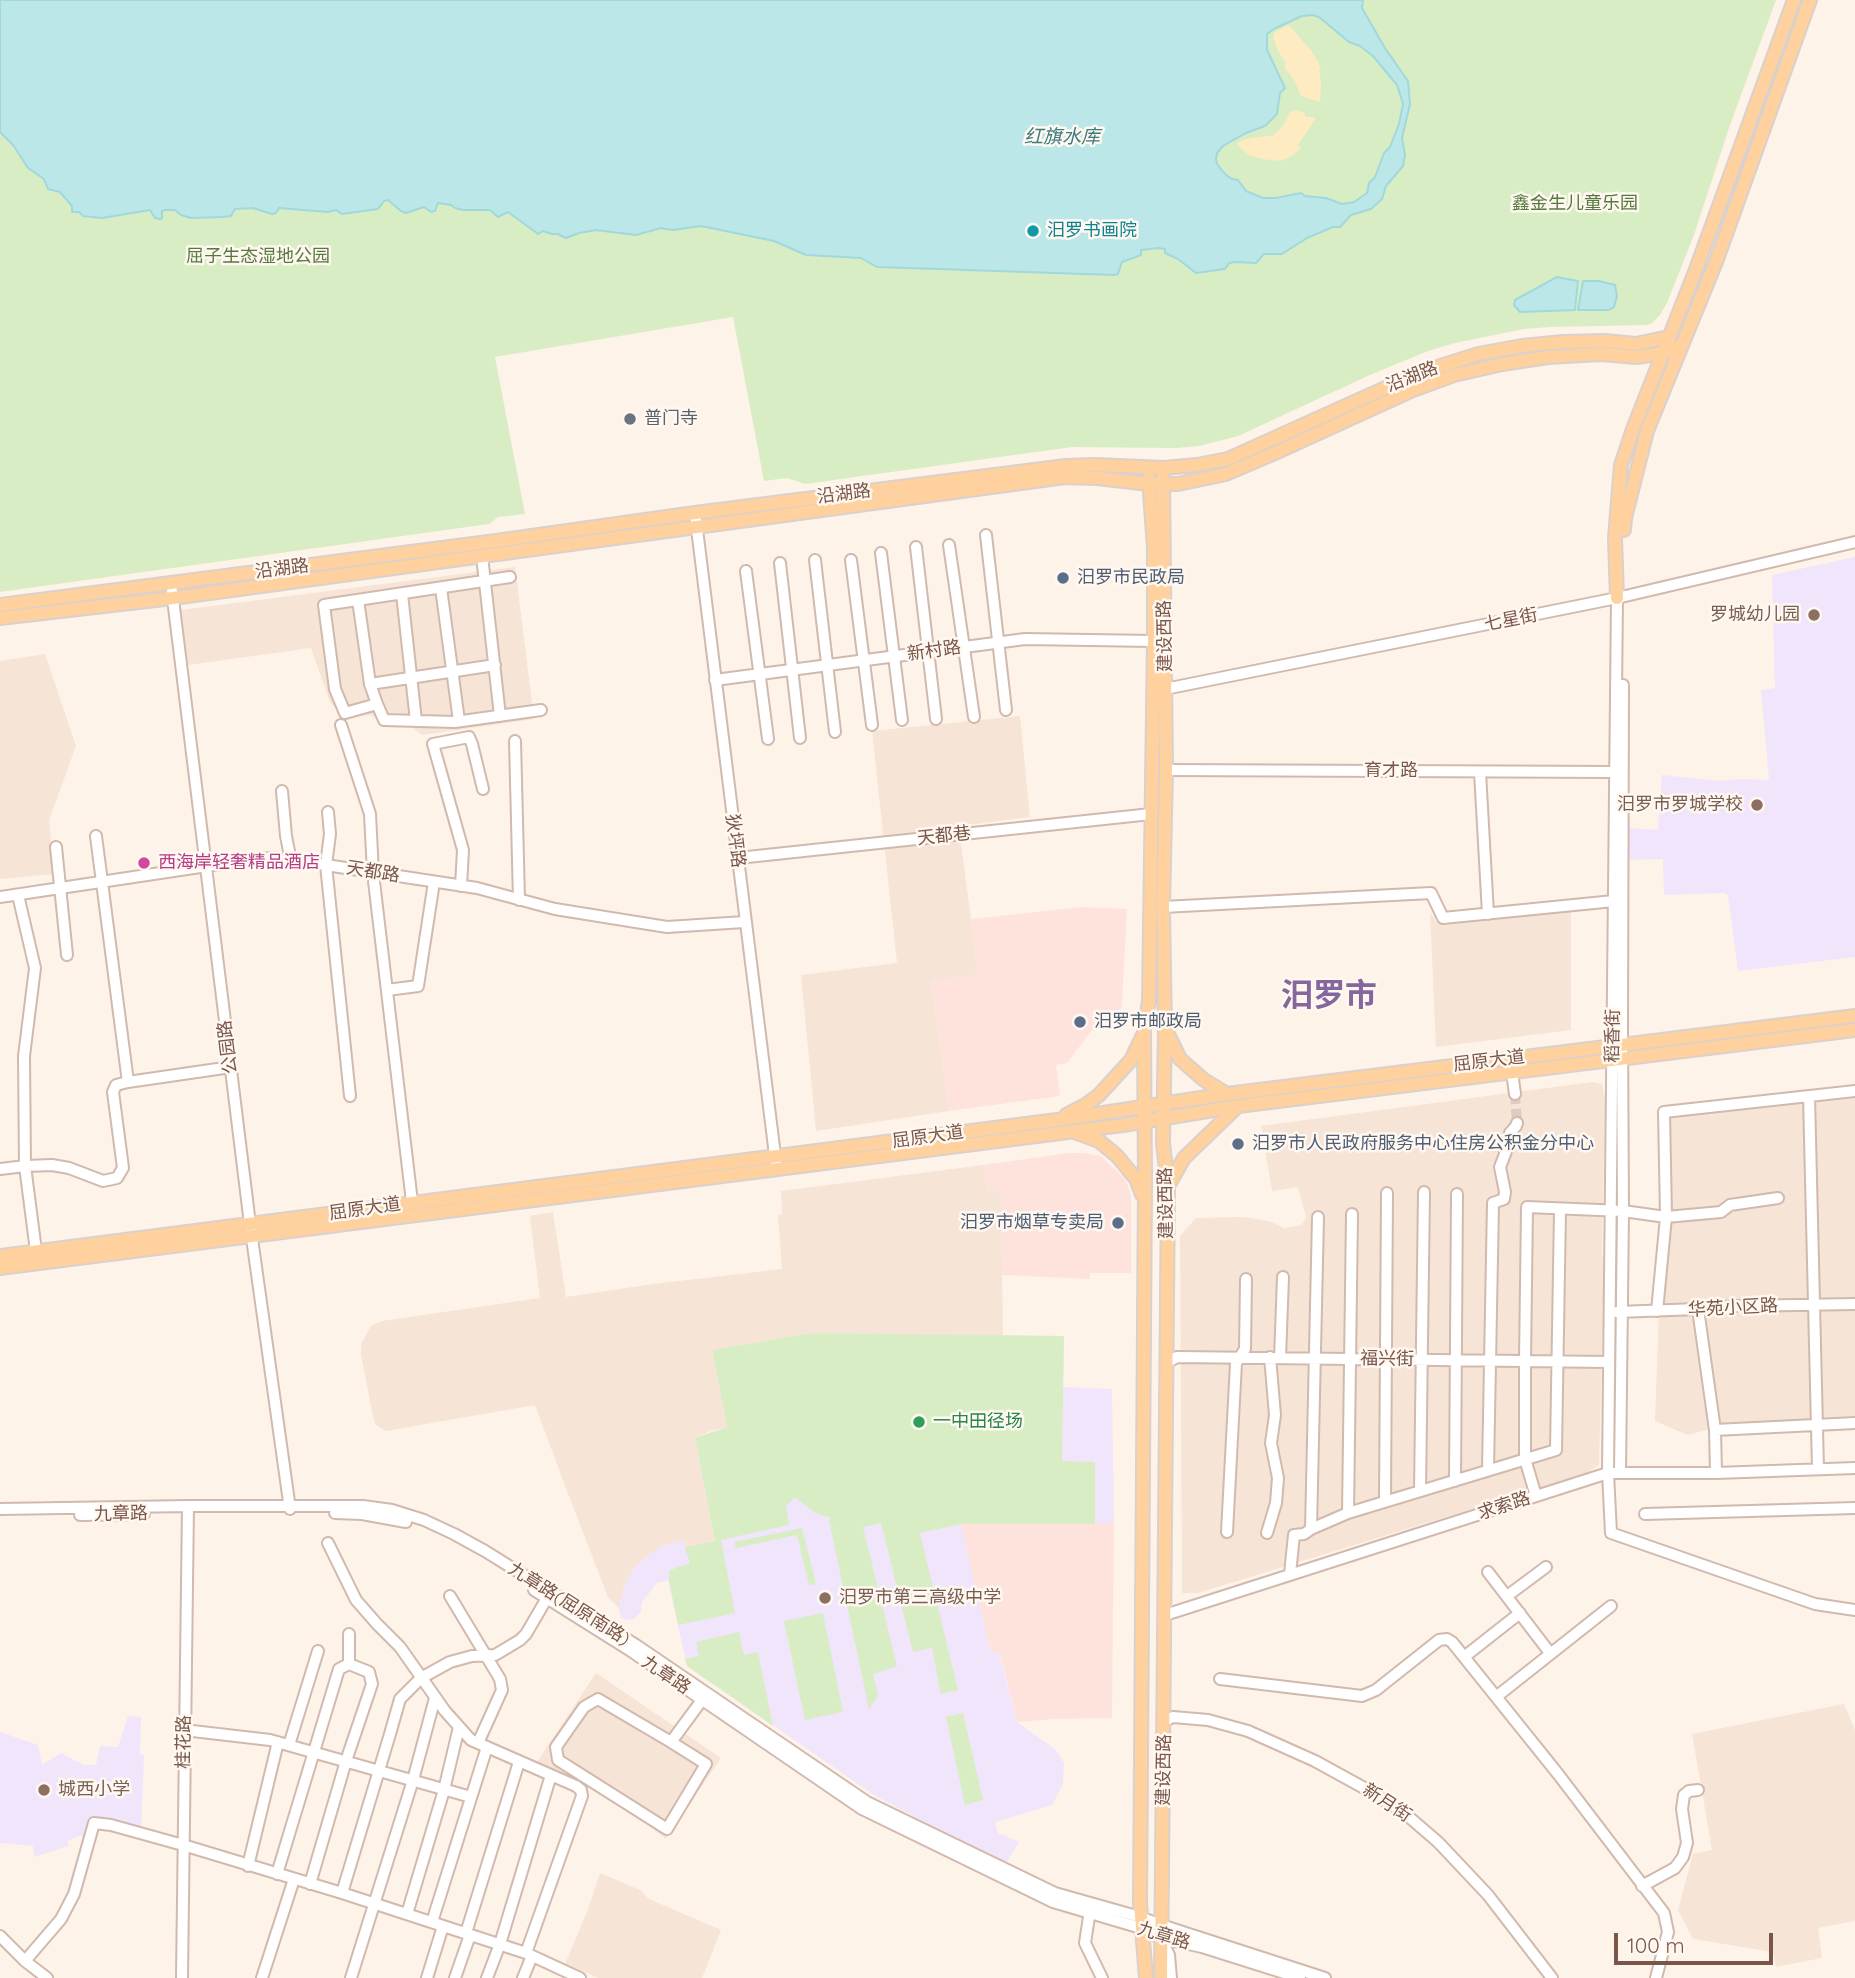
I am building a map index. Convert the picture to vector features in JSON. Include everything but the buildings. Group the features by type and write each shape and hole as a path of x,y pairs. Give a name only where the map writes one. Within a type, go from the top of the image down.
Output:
{"main road":[{"path":"1620,598 1615,538 1621,465 1794,0"},
{"path":"1620,598 1625,518 1647,431 1716,262 1810,0"},
{"name":"沿湖路","path":"0,605 1066,466 1164,468 1197,465 1228,459 1391,385 1478,354 1563,342 1604,341 1636,344 1669,338"},
{"name":"沿湖路","path":"0,618 173,598 1065,477 1178,484 1226,474 1454,374 1548,357 1601,354 1637,357 1663,353 1681,346"},
{"path":"1637,357 1646,370 1648,390"},
{"name":"建设西路","path":"1146,1978 1141,1923 1144,1030 1149,1001 1154,641 1154,548 1150,468"},
{"name":"建设西路","path":"1161,1978 1168,1186 1163,1143 1166,770 1164,468"},
{"name":"屈原大道","path":"0,1268 251,1230 412,1202 1070,1131 1145,1121 1164,1110 1227,1094 1855,1016"},
{"path":"1057,1119 1099,1095 1131,1060 1144,1030"},
{"path":"1165,1030 1180,1059 1204,1080 1227,1094"},
{"name":"屈原大道","path":"0,1256 554,1196 1145,1106 1164,1110 1238,1106 1855,1030"},
{"path":"1168,1186 1184,1158 1238,1106"},
{"path":"1070,1131 1098,1141 1116,1156 1136,1179 1145,1202"}],"street":[{"path":"1226,474 1228,459"},
{"name":"狄坪路","path":"695,513 776,1163"},
{"path":"986,536 1006,710"},
{"name":"七星街","path":"1165,689 1620,598 1855,542"},
{"path":"948,545 974,717"},
{"path":"916,547 936,719"},
{"path":"881,553 902,720"},
{"path":"482,556 500,716"},
{"path":"815,560 835,732"},
{"path":"851,560 872,725"},
{"path":"780,563 800,738"},
{"path":"746,571 768,739"},
{"path":"377,704 345,713 335,689 324,605 510,577"},
{"name":"公园路","path":"171,582 251,1230 290,1508"},
{"path":"441,588 459,721"},
{"path":"402,594 416,721"},
{"path":"1617,1045 1620,598"},
{"name":"稻香街","path":"1614,1473 1609,1362 1616,1312 1617,1045 1614,901 1620,598"},
{"path":"358,600 370,684 384,720 459,721 541,710"},
{"name":"新村路","path":"715,680 1025,639 1154,641"},
{"path":"370,684 495,665"},
{"path":"341,725 370,814 373,873 412,1202"},
{"path":"461,886 463,850 433,744 469,737 483,789"},
{"path":"515,741 520,900"},
{"name":"育才路","path":"1166,770 1615,772"},
{"path":"1480,772 1488,914"},
{"path":"282,791 291,861"},
{"path":"328,813 330,835 326,864 350,1096"},
{"name":"天都巷","path":"737,859 1151,814"},
{"path":"96,836 128,1082"},
{"path":"56,848 67,955"},
{"name":"天都路","path":"0,897 270,858 477,888 555,909 667,927 744,922"},
{"path":"387,990 418,986 433,882"},
{"path":"1163,907 1431,893 1443,918 1614,901"},
{"path":"18,895 35,968 24,1056 24,1166 36,1251"},
{"path":"0,1170 52,1165 69,1168 103,1181 117,1178 123,1168 113,1092 116,1085 231,1067"},
{"path":"1512,1072 1515,1094"},
{"path":"1657,1311 1666,1217 1664,1112 1855,1091"},
{"path":"1809,1096 1818,1469"},
{"path":"1488,1470 1493,1203 1504,1199 1500,1167 1510,1133 1517,1123"},
{"path":"1420,1491 1424,1192"},
{"path":"1385,1502 1387,1193"},
{"path":"1455,1481 1457,1194"},
{"path":"1536,1496 1525,1459 1527,1207 1617,1211 1666,1217 1721,1212 1730,1205 1779,1198"},
{"path":"1290,1574 1294,1535 1304,1534 1348,1513 1556,1450 1560,1210"},
{"path":"1348,1513 1352,1214"},
{"path":"1311,1529 1318,1217"},
{"path":"1267,1533 1276,1503 1278,1478 1271,1443 1275,1415 1275,1358 1283,1277"},
{"path":"1227,1532 1236,1363 1245,1349 1246,1279"},
{"name":"华苑小区路","path":"1616,1312 1855,1304"},
{"path":"1699,1309 1715,1430 1716,1472"},
{"path":"1616,1312 1611,1533 1815,1604 1855,1610"},
{"name":"福兴街","path":"1166,1363 1177,1357 1609,1362"},
{"path":"1715,1430 1855,1423"},
{"name":"求索路","path":"1165,1615 1614,1473 1855,1468"},
{"name":"九章路(屈原南路)","path":"290,1508 363,1506 392,1510 424,1520 454,1534 636,1645 867,1802 1090,1909 1141,1923"},
{"name":"九章路","path":"0,1511 104,1515 188,1509 290,1508 394,1518 425,1527 479,1556 631,1651 862,1810 1053,1902 1090,1909"},
{"path":"1645,1514 1855,1508"},
{"name":"桂花路","path":"182,1978 188,1509"},
{"path":"328,1543 356,1600 400,1647 435,1698 471,1740 581,1790 582,1796 523,1978"},
{"path":"1507,1596 1546,1567"},
{"path":"1488,1572 1550,1653"},
{"path":"427,1978 437,1924 482,1745 502,1690 500,1679 450,1596"},
{"path":"342,1893 400,1699 421,1678 461,1658 495,1655 526,1634 547,1598"},
{"path":"1496,1697 1611,1606"},
{"path":"1464,1657 1520,1613"},
{"path":"349,1634 349,1664"},
{"path":"1220,1679 1362,1696 1376,1690 1439,1640 1447,1639 1452,1642 1558,1774 1664,1913 1668,1932 1656,1978"},
{"path":"289,1745 318,1650"},
{"path":"277,1874 339,1670 349,1664"},
{"path":"310,1884 372,1684 369,1672 349,1664"},
{"path":"351,1978 413,1780 435,1698"},
{"path":"598,1699 671,1742 706,1764 667,1829 558,1760 556,1746 584,1707 598,1699"},
{"path":"671,1742 702,1700"},
{"name":"新月街","path":"1164,1720 1173,1717 1208,1720 1248,1731 1315,1761 1402,1811 1438,1842 1488,1895 1552,1978"},
{"path":"407,1914 444,1790 459,1727"},
{"path":"184,1730 278,1742 471,1797"},
{"path":"248,1866 278,1742"},
{"path":"455,1978 519,1762"},
{"path":"487,1978 500,1944 551,1775"},
{"path":"1643,1886 1675,1868 1683,1857 1687,1843 1682,1809 1684,1795 1698,1790"},
{"path":"25,1961 61,1919 74,1894 94,1823 111,1825 183,1845 342,1893 500,1944 580,1978"},
{"path":"262,1978 295,1879"},
{"path":"1090,1909 1085,1943 1102,1978"},
{"name":"九章路","path":"1141,1923 1202,1947 1300,1978"},
{"path":"1161,1932 1169,1955 1171,1978"},
{"name":"九章路","path":"1161,1932 1325,1978"},
{"path":"0,1936 47,1978"}],"shaded area":[{"name":"汨罗市罗城学校","path":"1855,557 1855,957 1738,971 1728,895 1664,895 1663,859 1627,860 1627,828 1658,830 1662,775 1720,781 1769,780 1761,690 1775,688 1772,575"},
{"path":"515,567 534,719 422,735 410,726 384,725 371,715 343,717 330,702 311,648 188,665 181,610"},
{"path":"45,654 76,746 49,820 54,874 0,879 0,661"},
{"path":"1020,716 1030,817 959,826 978,975 931,981 949,1111 816,1131 801,975 897,963 872,731"},
{"path":"1082,907 1127,909 1120,1012 1115,1016 1094,1020 1095,1026 1067,1063 1056,1065 1060,1096 949,1111 931,981 978,975 971,919"},
{"path":"1571,909 1571,1030 1436,1047 1430,912 1437,923"},
{"path":"1592,1082 1602,1084 1605,1099 1599,1465 1583,1475 1198,1593 1182,1593 1180,1236 1196,1218 1243,1217 1269,1221 1284,1228 1302,1225 1306,1217 1298,1187 1272,1191 1261,1126"},
{"path":"1855,1094 1855,1421 1718,1427 1687,1435 1655,1421 1666,1114"},
{"path":"1069,1153 1101,1156 1125,1179 1131,1195 1131,1273 1090,1273 1090,1279 1002,1275 1001,1191 988,1191 983,1165"},
{"path":"983,1165 988,1191 1001,1191 1003,1336 812,1333 712,1350 727,1427 695,1438 715,1541 685,1547 684,1541 624,1587 619,1608 608,1597 535,1405 386,1431 376,1425 361,1354 361,1344 371,1326 382,1321 540,1298 530,1216 553,1212 566,1297 782,1269 778,1215 782,1214 781,1191"},
{"name":"汨罗市第三高级中学","path":"812,1333 1064,1336 1063,1387 1112,1389 1114,1523 961,1524 991,1653 999,1652 1017,1722 1056,1750 1064,1763 1063,1784 1052,1805 995,1822 998,1833 1019,1842 1005,1865 874,1795 687,1666 668,1580 657,1583 642,1602 641,1611 634,1619 621,1618 619,1608 624,1587 633,1569 650,1553 664,1545 684,1541 686,1547 715,1541 695,1438 727,1427 712,1350"},
{"path":"1114,1523 1112,1718 1017,1722 1000,1653 991,1653 960,1524"},
{"path":"596,1673 721,1758 666,1839 642,1820 582,1783 555,1775 535,1765"},
{"path":"1844,1704 1855,1730 1855,1921 1818,1928 1822,1958 1776,1967 1773,1952 1693,1939 1678,1910 1693,1854 1712,1850 1692,1734"},
{"name":"城西小学","path":"128,1716 141,1717 140,1755 144,1755 141,1830 93,1815 84,1846 82,1835 67,1841 69,1846 34,1857 33,1846 0,1843 0,1732 38,1745 42,1765 61,1753 84,1765 96,1765 100,1746 118,1747"},
{"path":"600,1873 640,1890 649,1899 721,1930 702,1978 599,1978 565,1964"}],"green space":[{"name":"屈子生态湿地公园","path":"0,0 1776,0 1729,128 1694,235 1667,303 1660,315 1647,325 1524,329 1455,343 1370,375 1238,436 1199,446 1072,447 805,484 787,478 764,481 733,317 495,357 525,514 498,517 489,524 0,592"},
{"path":"812,1333 1064,1336 1062,1461 1095,1462 1095,1524 961,1524 920,1533 958,1690 941,1694 932,1648 913,1652 881,1523 863,1527 897,1666 873,1674 878,1696 869,1709 829,1520 831,1518 815,1513 795,1497 786,1506 789,1525 721,1540 735,1613 678,1625 669,1571 690,1564 685,1547 715,1541 695,1438 727,1427 712,1350"},
{"path":"802,1528 816,1584 809,1585 797,1535 736,1548 734,1542"},
{"path":"823,1613 843,1712 805,1720 784,1621"},
{"path":"739,1632 744,1655 758,1652 773,1726 687,1666 685,1659 699,1656 696,1642"},
{"path":"963,1713 983,1800 965,1805 946,1717"}],"sand":[{"path":"1289,25 1313,53 1321,69 1320,102 1301,96 1278,51 1273,37 1275,32"},
{"path":"1295,110 1316,118 1298,145 1301,148 1292,156 1280,161 1262,159 1249,155 1238,146 1237,143 1247,139 1274,135 1283,126 1290,112"}],"water":[{"name":"红旗水库","path":"0,0 1363,0 1362,8 1408,81 1410,104 1402,138 1405,155 1403,166 1386,186 1382,199 1371,209 1351,215 1340,227 1333,227 1307,238 1282,254 1264,254 1256,263 1229,263 1225,269 1196,273 1165,253 1165,249 1141,250 1141,255 1122,262 1118,274 1114,275 877,267 861,258 806,255 774,241 701,226 673,230 661,228 636,235 596,230 566,238 543,231 538,234 508,212 498,217 490,210 463,210 438,203 435,211 431,212 424,207 406,213 388,200 378,209 342,214 336,210 328,212 279,208 272,214 253,208 235,209 231,216 223,217 191,218 175,210 162,211 160,219 155,218 150,210 102,218 83,216 79,212 72,212 72,206 60,192 48,189 44,179 28,168 13,145 0,132","holes":["1302,16 1319,17 1349,42 1373,56 1397,85 1403,104 1399,124 1375,177 1369,183 1367,193 1354,202 1342,204 1301,193 1263,198 1246,191 1238,180 1225,174 1217,164 1217,153 1223,146 1246,133 1265,126 1277,114 1280,93 1285,88 1267,50 1267,34"]},
{"path":"1557,277 1578,281 1575,310 1520,312 1514,305 1515,300"},
{"path":"1583,281 1615,285 1617,296 1614,307 1609,310 1578,310"}],"tunnel":[{"path":"1515,1094 1517,1123"}],"place":[{"name":"汨罗书画院","path":"1033,231"},
{"name":"普门寺","path":"630,419"},
{"name":"汨罗市民政局","path":"1063,578"},
{"name":"罗城幼儿园","path":"1814,615"},
{"name":"汨罗市罗城学校","path":"1757,805"},
{"name":"西海岸轻奢精品酒店","path":"144,863"},
{"name":"汨罗市邮政局","path":"1080,1022"},
{"name":"汨罗市人民政府服务中心住房公积金分中心","path":"1238,1144"},
{"name":"汨罗市烟草专卖局","path":"1118,1223"},
{"name":"一中田径场","path":"919,1422"},
{"name":"汨罗市第三高级中学","path":"825,1598"},
{"name":"城西小学","path":"44,1790"}],"district":[{"name":"汨罗市","path":"1329,996"}],"park label":[{"name":"鑫金生儿童乐园","path":"1575,204"}]}
